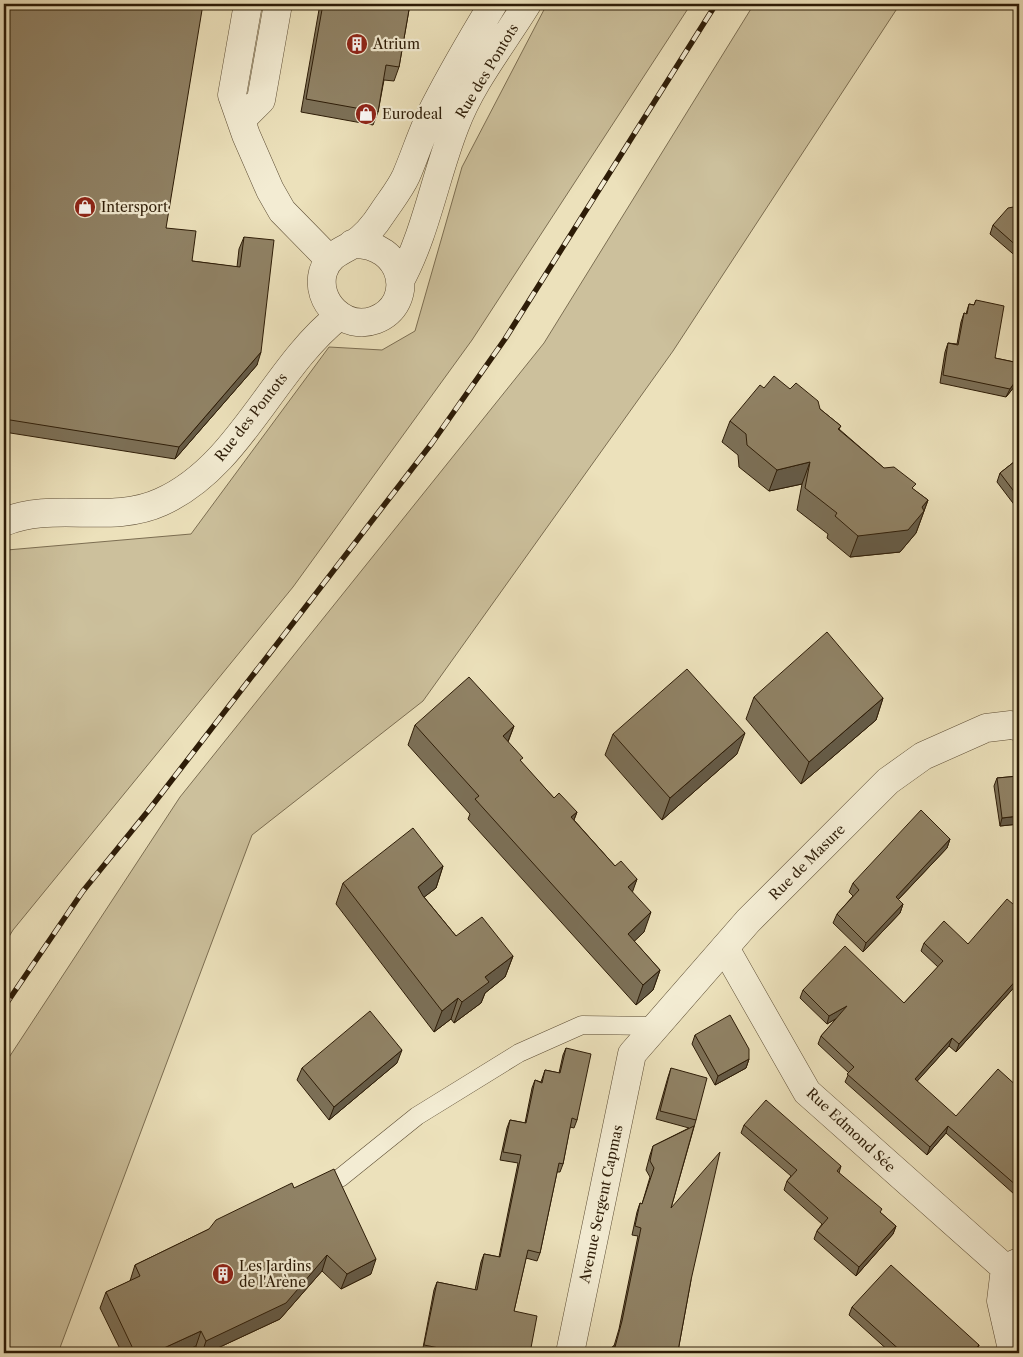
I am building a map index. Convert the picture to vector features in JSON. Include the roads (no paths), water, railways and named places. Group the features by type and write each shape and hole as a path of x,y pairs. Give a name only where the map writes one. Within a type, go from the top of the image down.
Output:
{"street":[{"path":"248,4 232,95 270,190 282,211 329,259"},
{"path":"241,120 261,100 278,4"},
{"name":"Rue des Pontots","path":"352,244 376,223 405,178 434,107 493,4"},
{"name":"Rue des Pontots","path":"400,281 419,239 456,124 474,88 527,4"},
{"path":"352,244 366,244 379,248 390,256 398,268 400,281 394,305 386,314 375,320 363,322 350,321 339,316 330,307 324,296 321,283 329,259 336,252 352,244"},
{"name":"Rue des Pontots","path":"4,522 33,515 70,512 103,514 132,511 161,502 190,486 219,459 298,356 324,328 339,316"},
{"name":"Rue de Masure","path":"632,1054 748,921 888,780 923,756 986,728 1011,724 1019,727"},
{"name":"Rue Edmond Sée","path":"725,948 807,1092 1012,1265"},
{"name":"Avenue Sergent Capmas","path":"570,1353 632,1054"},
{"path":"1012,1265 1001,1301 1011,1345 1017,1353"}],"lane":[{"path":"340,1178 417,1116 519,1053 582,1025 656,1026"}],"railway":[{"path":"4,1007 83,891 148,811 432,443 505,339 716,4"}],"place":[{"name":"Atrium","path":"357,44"},
{"name":"Eurodeal","path":"366,114"},
{"name":"Intersport","path":"85,207"},
{"name":"Les Jardins de l'Arène","path":"223,1274"}]}
